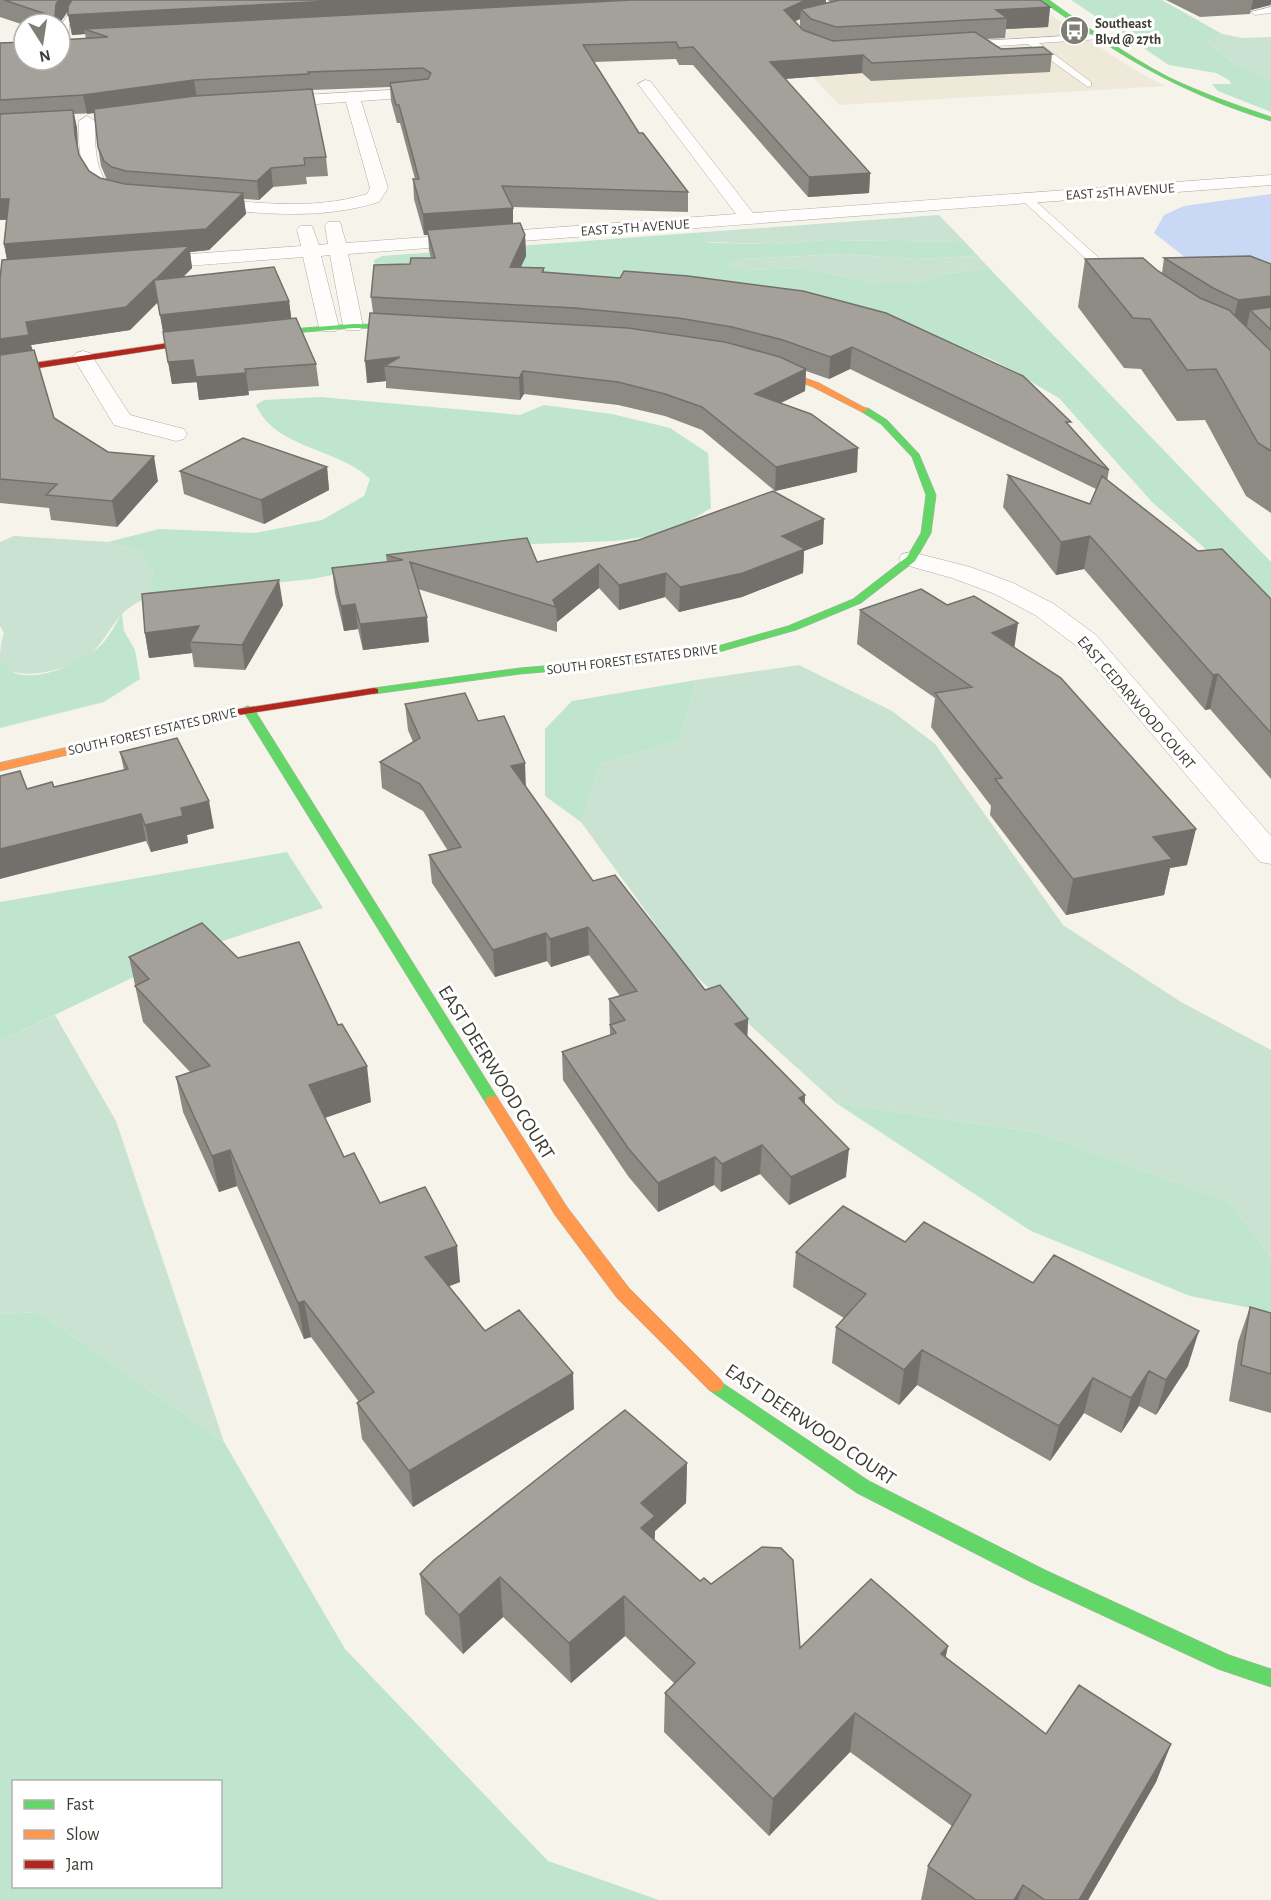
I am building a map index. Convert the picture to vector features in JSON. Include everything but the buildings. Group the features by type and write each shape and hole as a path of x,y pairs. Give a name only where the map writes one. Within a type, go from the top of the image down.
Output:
{"street":[{"path":"1045,0 1098,37 1174,82 1237,108 1271,119"},
{"path":"645,84 749,219"},
{"path":"256,103 423,93"},
{"path":"187,202 302,211 349,207 373,198 379,188 352,97"},
{"path":"106,117 81,121 94,174 100,186 108,192 152,199"},
{"name":"EAST 25TH AVENUE","path":"132,264 1271,180"},
{"path":"330,210 353,326"},
{"path":"302,211 328,327"},
{"path":"241,335 353,326 424,328"},
{"path":"0,371 219,338"},
{"path":"83,357 122,420 176,434"},
{"name":"SOUTH FOREST ESTATES DRIVE","path":"0,767 248,709 520,671 637,661 719,649 792,628 857,601 910,558 926,533 931,495 916,456 884,422 843,397 788,373 747,362"},
{"name":"EAST CEDARWOOD COURT","path":"910,558 976,575 1016,592 1061,620 1087,641 1271,855"},
{"name":"EAST DEERWOOD COURT","path":"248,709 561,1211 623,1293 715,1385 863,1487 1049,1581 1224,1663 1271,1678"}],"lane":[{"path":"1255,12 1271,10"},
{"path":"951,46 1098,37"},
{"path":"1030,41 1088,84"},
{"path":"975,44 992,56"},
{"path":"1033,60 1054,59"},
{"path":"1026,198 1121,284"}],"shaded area":[{"path":"1028,0 1130,67 1165,86 839,105 750,9"}],"green space":[{"path":"1071,0 1162,0 1222,34 1206,41 1235,64 1271,80 1271,112 1218,91 1212,84 1231,84 1229,80 1216,73 1169,65"},
{"path":"1222,34 1242,38 1271,37 1271,80 1235,64 1205,40"},
{"path":"939,215 965,242 828,240 775,244 705,242 706,232"},
{"path":"706,232 705,242 715,243 775,244 828,240 965,242 978,256 915,259 842,254 741,259 725,265 745,270 802,268 874,283 916,283 945,274 989,268 1271,562 1271,606 1152,502 1059,398 995,361 904,323 377,275 374,260 382,256"},
{"path":"842,254 915,259 978,256 989,268 945,274 916,283 874,283 802,268 745,270 724,265 741,259"},
{"path":"321,397 520,415 544,405 612,414 670,428 708,453 711,508 668,534 614,541 479,546 312,579 149,596 153,573 141,552 108,542 159,529 255,533 322,520 364,496 370,479 342,461 292,440 277,431 265,420 256,405 264,400"},
{"path":"14,536 108,542 141,552 153,573 149,596 122,614 96,649 76,663 53,671 26,674 5,668 0,660 4,633 0,626 0,542"},
{"path":"122,613 124,631 135,650 140,679 104,702 0,728 0,661 10,671 20,675 43,674 65,667 86,657 101,645"},
{"path":"799,665 892,711 935,744 1063,925 1181,1002 1271,1050 1271,1257 1228,1201 1035,1132 836,1103 688,969 581,822 600,764 680,740 696,680"},
{"path":"696,680 680,740 600,764 581,822 545,796 545,729 572,701"},
{"path":"287,852 323,908 180,955 0,1041 0,902"},
{"path":"55,1015 116,1121 224,1442 38,1312 0,1314 0,1041"},
{"path":"836,1103 1035,1132 1228,1201 1271,1257 1271,1312 1190,1296 1031,1231"},
{"path":"38,1312 224,1442 345,1649 548,1861 659,1900 0,1900 0,1314"}],"water":[{"path":"1271,194 1271,281 1186,258 1154,233 1164,215 1184,206"}],"traffic: fast":[{"path":"1045,0 1113,47 1166,78 1206,96 1271,119"},
{"path":"257,334 353,326 412,327"},
{"path":"374,691 520,671 637,661 719,649 792,628 857,601 911,559 926,533 931,495 916,456 884,422 865,410"},
{"path":"248,709 492,1101"},
{"path":"715,1385 863,1487 1038,1576 1225,1663 1271,1678"}],"traffic: slow":[{"path":"764,366 816,385 865,410"},
{"path":"0,767 226,714"},
{"path":"492,1101 561,1211 623,1293 715,1385"}],"traffic: jam":[{"path":"0,371 209,339"},
{"path":"226,714 374,691"}],"place":[{"name":"Southeast Blvd @ 27th","path":"1074,31"}]}
